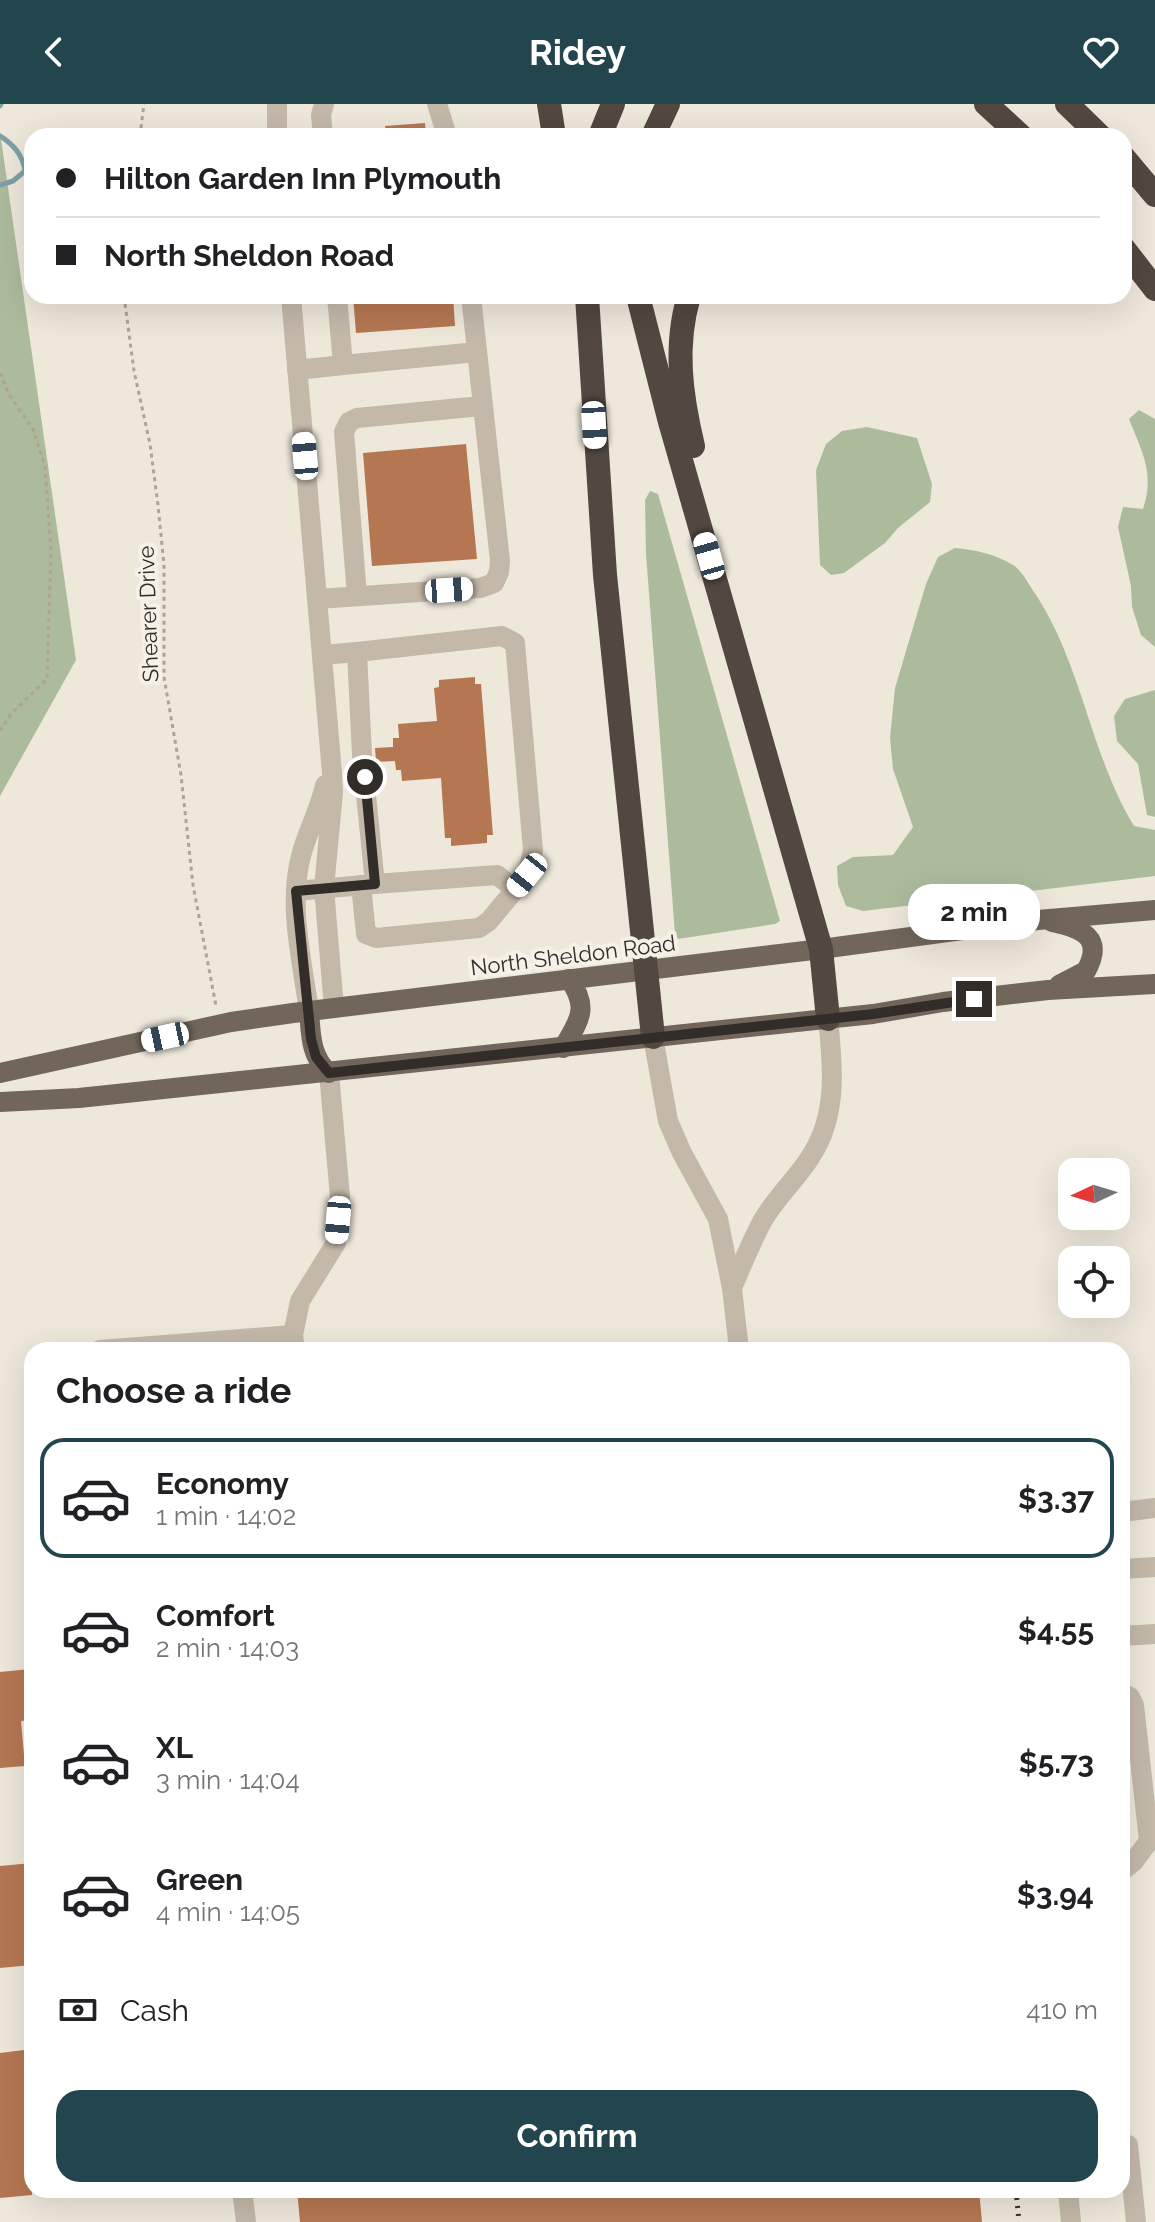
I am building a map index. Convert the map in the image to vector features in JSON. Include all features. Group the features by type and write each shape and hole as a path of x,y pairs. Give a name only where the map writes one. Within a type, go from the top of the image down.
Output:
{"highway":[{"path":"549,104 553,128"},
{"path":"603,128 613,104"},
{"path":"657,128 668,104"},
{"path":"986,104 1012,128"},
{"path":"1067,104 1092,128"},
{"path":"1132,168 1155,195"},
{"path":"1132,259 1155,289"},
{"path":"1132,280 1155,303"},
{"path":"574,304 596,454"},
{"path":"587,304 605,575 653,1037"},
{"path":"640,304 670,422 821,949 828,1019"},
{"path":"688,304 680,345 683,397 704,493 717,582"}],"main road":[{"name":"North Sheldon Road","path":"0,1073 220,1025 309,1011 1038,920 1155,910"},
{"path":"1038,920 1074,927 1091,939 1093,950 1086,971 1080,977 1048,990"},
{"path":"563,1048 582,1011 580,997 569,979"},
{"path":"0,1102 79,1098 563,1048 828,1019 1048,990 1155,984"},
{"path":"309,1011 313,1049 329,1073"}],"lane":[{"path":"277,104 277,128"},
{"path":"322,128 324,104"},
{"path":"437,104 444,128"},
{"path":"292,304 333,792 318,837 301,856 296,891 309,1011"},
{"path":"338,304 343,365"},
{"path":"317,599 480,588 494,583 500,561 472,304"},
{"path":"297,370 477,352"},
{"path":"357,596 344,432 349,422 357,418 481,406"},
{"path":"322,655 502,636 515,643 533,850 527,875 489,921 479,928 376,938 366,934 368,885 357,652"},
{"path":"318,837 334,1008"},
{"path":"296,891 497,875 515,889"},
{"path":"732,1288 763,1219 811,1158 824,1133 831,1104 832,1052 828,1019"},
{"path":"653,1037 668,1121 718,1219 732,1288 738,1342"},
{"path":"294,1342 300,1301 336,1243 340,1197 329,1073"},
{"path":"1130,1511 1155,1508"},
{"path":"1130,1569 1155,1567"},
{"path":"1130,1636 1155,1634"},
{"path":"1130,1697 1134,1705 1149,1841 1130,1864"},
{"path":"1130,2164 1136,2222"},
{"path":"243,2198 246,2222"},
{"path":"1069,2198 1071,2222"}],"path":[{"path":"141,128 144,104"},
{"name":"Shearer Drive","path":"125,304 158,505 164,565 164,677 181,775 193,885 220,1025"},
{"path":"0,373 10,396 33,429 45,467 51,550 47,679 11,714 0,731"}],"green space":[{"path":"0,132 76,660 0,796"},
{"path":"1139,410 1155,419 1155,647 1141,635 1132,607 1131,586 1118,527 1123,507 1143,509 1146,496 1145,463 1129,419"},
{"path":"867,427 917,438 932,484 930,502 885,543 844,573 831,575 820,565 816,470 826,444 842,431"},
{"path":"650,491 658,494 780,921 775,924 678,939 675,934 646,554 645,500"},
{"path":"955,548 985,553 1006,561 1019,570 1032,589 1063,646 1119,798 1134,826 1155,830 1155,876 863,911 846,906 838,885 837,866 853,857 893,855 913,827 893,769 890,738 895,688 926,584 938,557"},
{"path":"1155,690 1155,817 1147,815 1138,764 1117,741 1114,716 1125,699"}],"building":[{"path":"425,123 425,128 385,128"},
{"path":"354,304 454,304 455,326 356,333"},
{"path":"466,444 477,559 372,566 363,453"},
{"path":"475,677 475,684 481,684 493,835 487,835 487,843 451,846 451,838 445,838 441,778 402,781 401,770 396,770 395,761 376,762 375,748 393,747 393,738 399,738 398,724 437,721 434,688 439,687 439,680"},
{"path":"24,1670 24,1721 21,1721 24,1766 0,1768 0,1672"},
{"path":"24,1864 24,1966 0,1968 0,1866"},
{"path":"24,2050 24,2196 0,2198 0,2053"},
{"path":"298,2198 980,2198 982,2222 300,2222"}],"waterway":[{"path":"0,136 17,151 24,167"},
{"path":"0,185 13,181 24,172"}],"railway":[{"path":"1017,2198 1019,2222"}],"route":[{"path":"365,777 375,884 296,891 311,1039 316,1057 329,1073 873,1014 974,999"}]}
